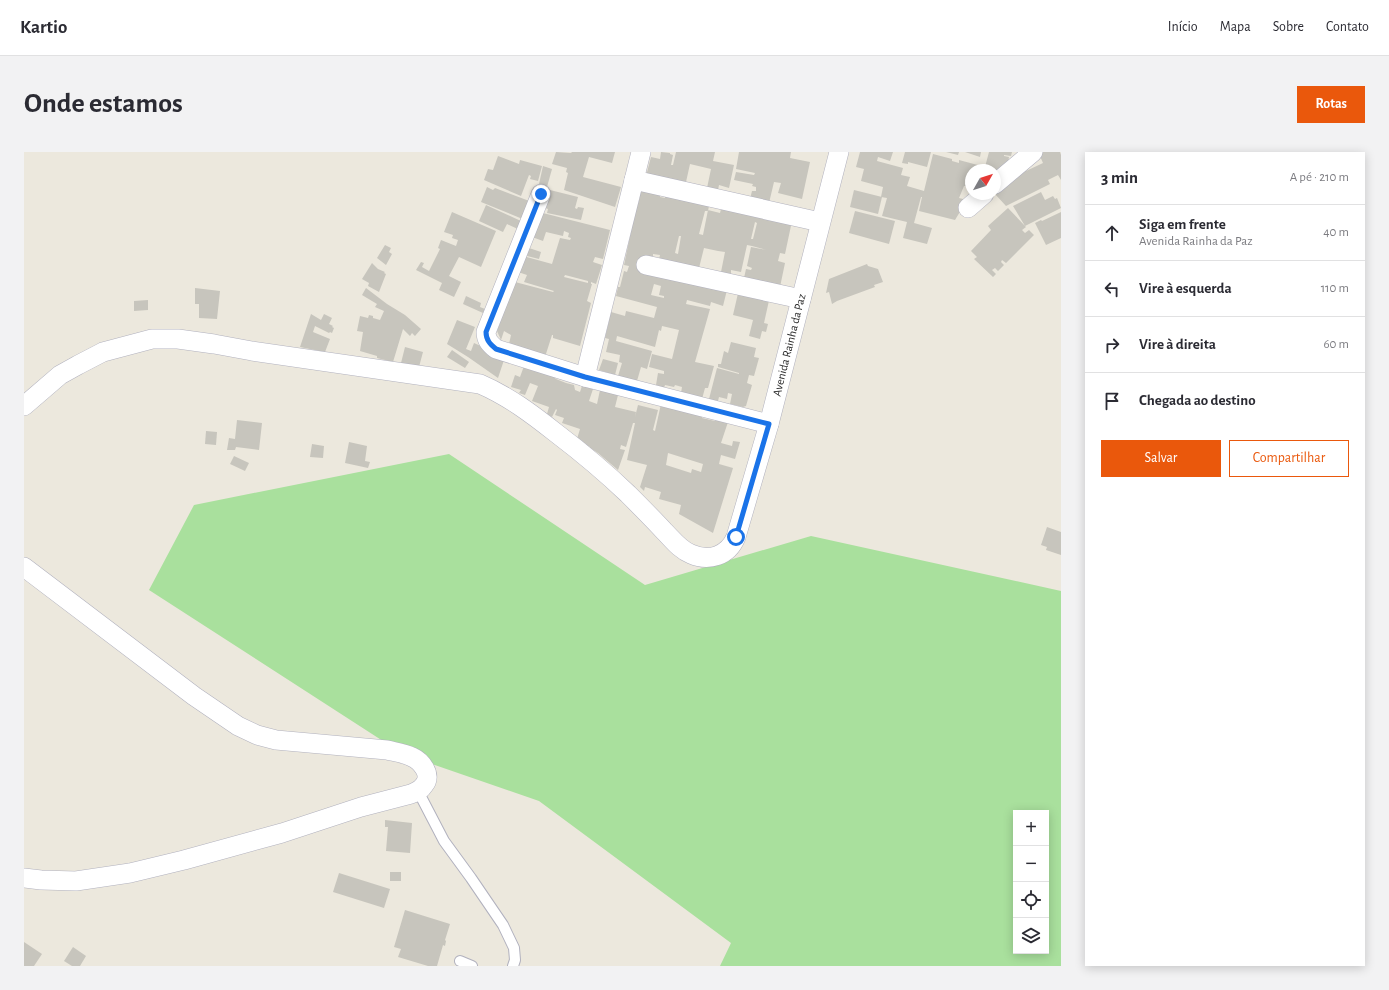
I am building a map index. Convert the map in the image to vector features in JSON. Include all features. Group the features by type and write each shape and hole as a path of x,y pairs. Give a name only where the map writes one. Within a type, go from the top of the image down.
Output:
{"street":[{"path":"585,377 641,152"},
{"name":"Avenida Rainha da Paz","path":"24,406 60,375 78,364 103,352 152,339 178,339 480,384 496,391 524,408 584,454 627,493 679,546 689,554 700,558 719,556 731,546 736,537 769,424 839,152"},
{"path":"1001,179 1033,152"},
{"path":"634,180 820,222"},
{"path":"541,194 486,332 486,337 491,345 496,349 585,377 769,424"},
{"path":"968,208 977,200"},
{"path":"646,265 801,298"},
{"path":"24,567 194,696 238,726 257,735 276,740 387,750 410,756 422,764 427,780 425,785 418,790 282,833 184,860 130,873 76,880 41,880 24,878"}],"lane":[{"path":"418,790 444,841 502,925 514,948 515,960 513,966"},
{"path":"460,960 472,966"}],"green space":[{"path":"449,454 645,585 811,536 1061,591 1061,966 720,966 731,943 539,801 403,754 149,590 194,505"}],"building":[{"path":"556,152 615,152 612,163 589,157 583,177 621,187 615,207 564,190 568,173 566,172 567,168 552,164"},
{"path":"661,152 670,153 673,155 671,165 673,165 676,152 715,152 713,161 734,165 729,188 719,185 718,190 707,188 711,169 690,164 686,182 668,178 667,182 646,176 651,157 660,159"},
{"path":"739,152 791,152 790,158 810,162 802,199 778,193 781,183 774,182 769,203 750,199 752,191 756,191 756,187 752,186 753,184 734,180 736,172 754,175 755,173 736,169"},
{"path":"860,152 893,152 890,161 878,157 877,161 903,168 901,175 910,177 907,186 924,191 933,154 952,159 952,161 959,163 959,160 974,164 965,164 965,186 959,198 967,200 955,220 919,211 921,197 914,223 932,228 927,244 903,238 907,222 882,216 887,198 881,197 883,187 861,181 864,169 856,167"},
{"path":"905,152 931,152 927,167 908,162 908,164 902,163"},
{"path":"946,152 959,152 958,155"},
{"path":"965,152 981,152 980,157"},
{"path":"989,152 1012,152 1011,156 1004,155 1009,157 1007,169 1001,174 1001,164 986,164"},
{"path":"1042,152 1060,152 1061,180 1058,175 1048,180 1050,184 1006,206 1000,200 1001,185 1024,168 1026,171 1043,163 1039,154"},
{"path":"498,156 519,164 520,160 542,166 538,181 530,179 531,176 529,175 521,196 484,180 488,169 493,170"},
{"path":"543,166 552,169 547,187 539,184"},
{"path":"641,186 661,190 660,197 665,198 666,192 710,201 708,210 720,213 722,205 792,221 785,254 780,253 778,261 785,263 780,287 744,278 746,269 751,270 752,268 747,266 751,247 767,250 752,246 747,245 741,272 731,270 731,275 721,272 725,252 704,248 699,268 659,259 660,255 653,254 653,257 650,256 647,267 728,286 723,306 711,302 710,306 687,300 686,304 710,309 695,362 714,366 708,388 705,388 702,399 681,393 682,387 665,385 664,388 656,385 658,373 664,374 664,371 649,367 652,354 672,359 679,330 662,326 661,331 659,330 655,347 617,336 616,341 652,351 647,369 641,367 637,381 618,376 622,363 619,362 620,355 606,352 609,339 605,338 611,312 625,316 626,311 654,318 657,307 616,296 624,271 627,272 629,266 624,265 631,227 640,197","holes":["705,211 708,211 703,235 699,234","755,222 757,223 753,239 751,239","679,236 681,236 678,254 675,253","654,284 661,286 659,295 664,296 664,298 651,295"]},
{"path":"487,187 493,190 495,188 532,202 525,220 481,202"},
{"path":"550,190 578,197 575,208 584,208 581,220 547,213 548,209 545,208"},
{"path":"854,190 882,197 878,214 850,207"},
{"path":"1041,192 1045,200 1053,196 1055,199 1057,198 1061,208 1025,226 1013,206"},
{"path":"486,205 523,222 520,230 507,224 503,232 479,221"},
{"path":"1008,208 1026,227 1022,230 1025,233 1029,230 1034,235 1006,263 1002,260 1001,262 1004,265 998,271 995,268 992,270 996,274 993,277 974,259 977,257 971,251 991,230 988,226"},
{"path":"855,211 895,221 889,244 849,233"},
{"path":"452,212 496,231 481,267 459,257 449,276 461,282 454,297 439,290 442,283 416,270 421,262 424,263 422,267 429,271 440,249 438,248 441,240 456,246 458,240 452,238 453,235 444,232"},
{"path":"539,212 610,230 603,259 595,257 593,262 602,265 596,284 591,282 592,284 587,301 591,303 580,346 553,338 552,335 545,357 509,344 511,335 504,331 501,340 497,331 515,282 554,291 524,282 527,275 518,272 523,256 552,264 560,238 570,240 571,238 568,237 569,233 564,231 563,236 546,232 543,241 532,237","holes":["565,275 588,281 588,283 564,277"]},
{"path":"1061,212 1061,238 1046,245 1035,223"},
{"path":"385,245 391,248 389,252 392,254 386,265 377,258"},
{"path":"529,248 541,252 539,259 527,256"},
{"path":"372,263 386,274 379,292 368,286 369,283 362,279"},
{"path":"867,264 868,266 878,269 883,282 874,285 875,287 832,304 829,292 826,293 829,279"},
{"path":"195,288 220,291 217,319 199,318 199,304 195,304"},
{"path":"366,288 387,304 405,315 421,329 415,336 412,333 410,336 403,329 393,362 377,358 377,356 360,351 363,332 357,331 360,316 368,318 369,315 380,320 384,311 375,307 377,304 362,295"},
{"path":"739,289 770,296 764,323 768,324 766,332 762,331 760,339 749,336 753,320 733,315"},
{"path":"466,296 481,303 480,307 485,309 483,313 463,304"},
{"path":"148,300 148,310 134,311 134,301"},
{"path":"311,314 321,320 324,314 332,318 329,324 334,328 332,333 315,326 313,332 330,339 325,352 300,347"},
{"path":"457,320 475,327 466,349 471,351 474,343 505,357 498,378 447,344"},
{"path":"731,342 756,348 754,357 759,358 754,376 749,375 747,383 752,385 746,406 743,407 730,404 732,394 728,393 727,399 719,397 718,401 709,399 717,368 739,374 718,367 718,364 721,364 724,351 728,353"},
{"path":"405,347 423,352 419,367 401,363"},
{"path":"452,350 469,362 465,368 447,357"},
{"path":"603,359 618,363 615,375 599,370"},
{"path":"524,366 574,385 575,390 580,392 582,386 593,389 589,401 597,404 600,390 618,395 615,407 636,412 635,417 638,405 658,410 653,430 655,431 661,404 703,414 702,418 728,422 721,443 732,446 733,441 740,442 735,459 721,455 719,464 733,468 713,533 679,514 681,505 659,499 661,492 645,487 644,491 640,487 647,465 627,460 635,423 633,423 626,447 621,445 620,449 625,450 618,470 598,453 585,445 586,444 579,442 577,439 580,429 562,423 564,418 555,415 556,409 552,417 547,414 549,407 532,401 538,386 530,383 525,395 519,393 521,390 511,387 515,375 520,377","holes":["668,453 703,464 701,472 692,469 691,473 666,465"]},
{"path":"237,420 262,423 259,450 236,447 235,450 227,450 229,438 235,439"},
{"path":"206,431 217,432 216,445 205,444"},
{"path":"349,442 367,446 365,461 370,462 368,468 345,463"},
{"path":"312,444 324,446 323,458 310,457"},
{"path":"234,456 249,463 245,471 230,464"},
{"path":"1047,527 1061,532 1061,555 1046,550 1047,547 1041,545"},
{"path":"385,820 412,823 410,853 386,851 388,827 385,827"},
{"path":"390,872 401,872 401,881 390,881"},
{"path":"339,873 390,889 384,908 333,892"},
{"path":"405,910 450,924 445,940 445,946 443,945 437,966 428,966 398,957 401,949 394,947"},
{"path":"24,942 42,954 34,966 24,966"},
{"path":"73,947 86,956 80,966 72,966 64,961"}],"route":[{"path":"541,194 486,332 488,342 496,349 585,377 769,424 736,537"}]}
